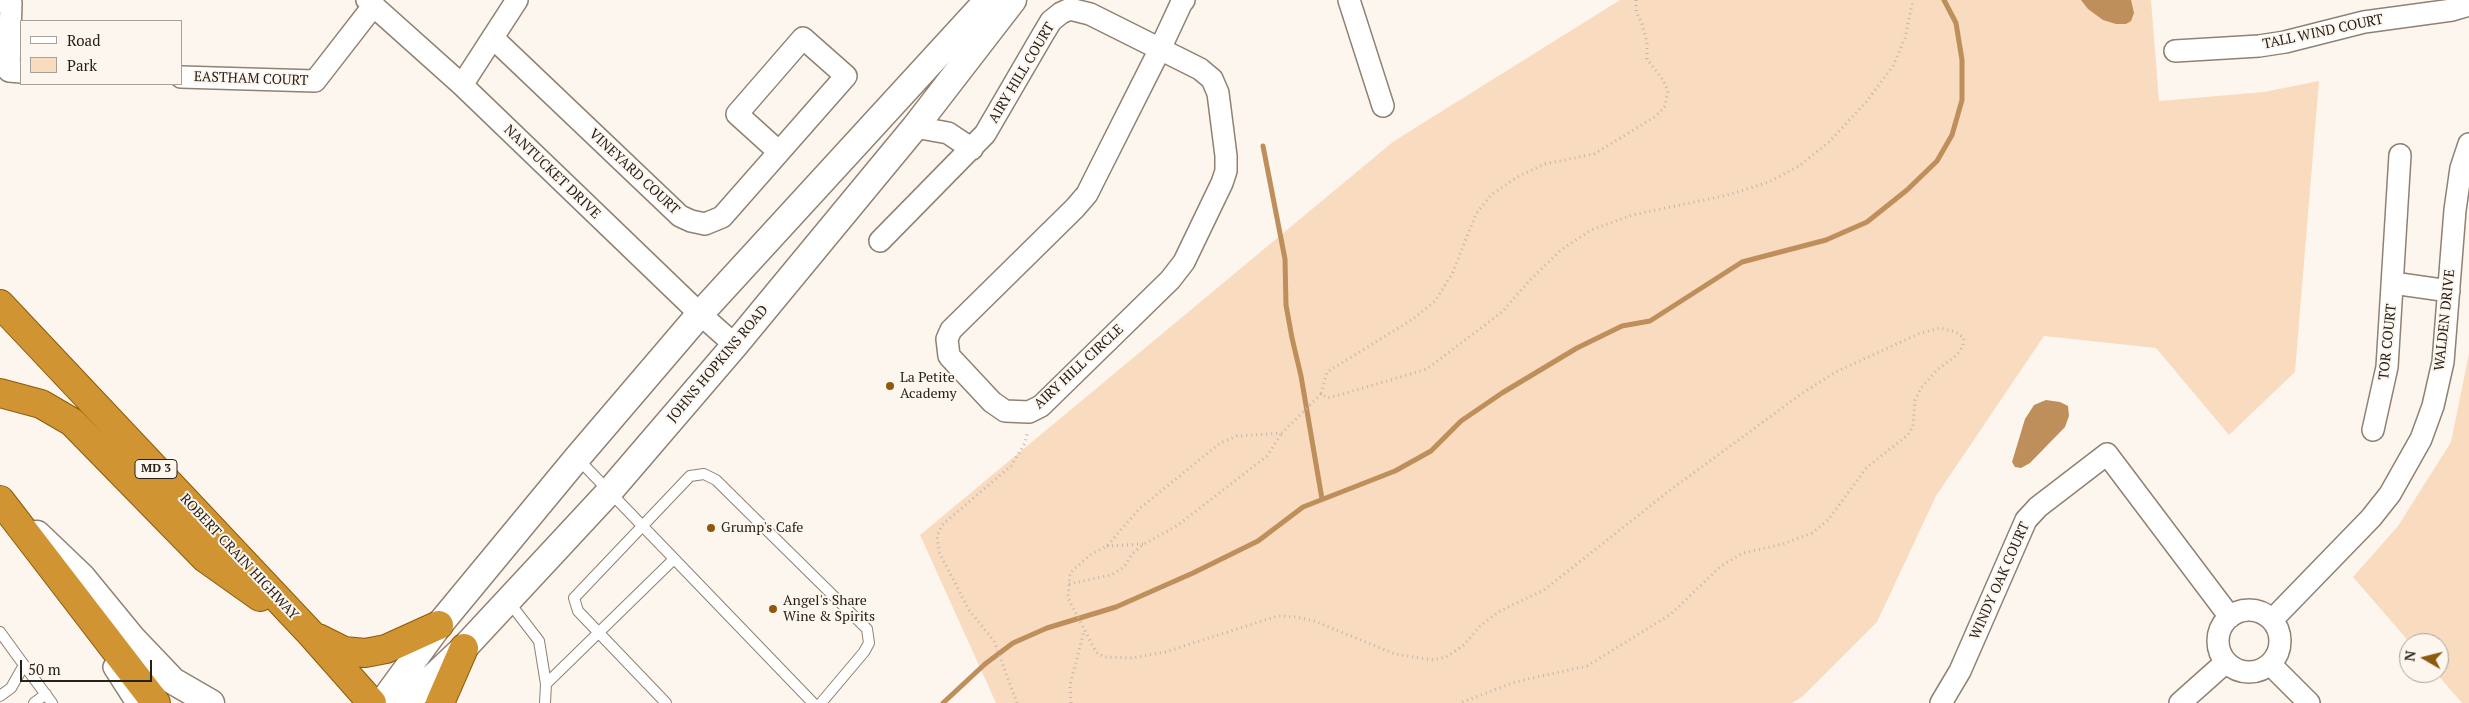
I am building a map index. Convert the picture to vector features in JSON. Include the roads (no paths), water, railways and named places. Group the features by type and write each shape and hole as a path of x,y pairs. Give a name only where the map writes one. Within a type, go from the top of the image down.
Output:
{"highway":[{"name":"ROBERT CRAIN HIGHWAY","path":"0,304 312,635 372,703"},
{"path":"0,393 41,404 72,422 205,558 312,635 344,650 365,653 386,649 439,625"},
{"path":"0,500 156,703"},
{"path":"440,703 464,648"}],"street":[{"path":"462,85 517,0"},
{"path":"382,703 439,625 577,458 700,314 988,0"},
{"name":"JOHNS HOPKINS ROAD","path":"397,703 411,698 464,648 609,492 735,345 915,127 1013,0"},
{"name":"AIRY HILL CIRCLE","path":"1160,48 1200,68 1212,79 1218,92 1226,156 1222,183 1184,262 1170,280 1041,406 1029,412 1006,411 992,402 949,356 947,339 951,330 1075,208 1086,194 1184,0"},
{"path":"1348,0 1383,106"},
{"path":"0,2 11,3 9,71 20,72"},
{"name":"NANTUCKET DRIVE","path":"370,2 462,85 700,314 735,345"},
{"name":"EASTHAM COURT","path":"182,77 315,81 370,2"},
{"name":"TALL WIND COURT","path":"2175,51 2259,46 2285,42 2364,22 2452,10 2469,5"},
{"name":"AIRY HILL COURT","path":"880,241 972,149 996,117 1051,21 1061,13 1070,9 1090,14 1160,48"},
{"name":"VINEYARD COURT","path":"493,38 680,216 705,224 722,217 846,76 803,38 737,114 779,152"},
{"path":"915,127 948,133 972,149"},
{"name":"WALDEN DRIVE","path":"2272,620 2352,540 2390,494 2407,467 2421,439 2433,406 2443,362 2455,210 2461,168 2469,144"},
{"name":"TOR COURT","path":"2373,430 2387,367 2400,156"},
{"name":"TOR COURT","path":"2393,283 2449,291"},
{"name":"WINDY OAK COURT","path":"1941,703 1960,671 2026,520 2038,507 2107,454 2230,617"},
{"path":"0,500 82,577 132,638 173,681 211,703"},
{"path":"49,563 137,703"},
{"path":"2252,610 2262,613 2272,620 2278,631 2280,641 2277,655 2270,664 2259,671 2249,672 2236,670 2226,662 2219,649 2218,638 2222,626 2230,617 2241,611 2252,610"},
{"path":"2180,703 2226,662"},
{"path":"2270,664 2309,703"}],"lane":[{"path":"577,458 813,703"},
{"path":"666,703 578,611 574,598 690,476 704,474 716,480 867,629 869,643 821,703"},
{"path":"546,684 674,559"},
{"path":"508,601 538,641 546,684 545,703"},
{"path":"0,632 49,699 34,703"},
{"path":"0,696 11,688 24,665"}],"waterway":[{"path":"943,703 985,664 1013,643 1047,628 1116,607 1193,573 1258,541 1303,507 1395,471 1431,451 1461,421 1502,393 1577,348 1622,326 1650,321 1742,262 1826,240 1867,222 1907,190 1937,161 1952,135 1962,100 1962,60 1956,23 1944,0"},
{"path":"1263,146 1285,259 1286,305 1301,376 1322,499"}],"place":[{"name":"La Petite Academy","path":"890,386"},
{"name":"Grump's Cafe","path":"711,528"},
{"name":"Angel's Share Wine & Spirits","path":"773,609"}]}
